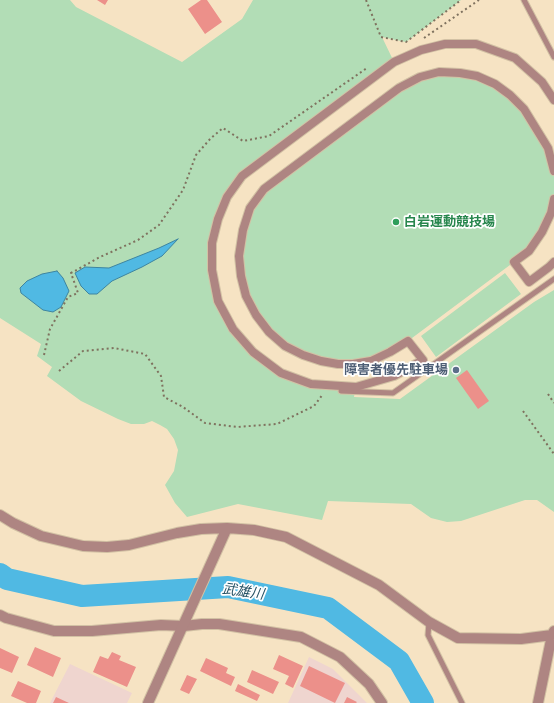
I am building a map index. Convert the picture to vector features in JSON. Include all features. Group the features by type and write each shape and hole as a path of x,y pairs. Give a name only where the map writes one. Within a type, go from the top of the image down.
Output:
{"street":[{"path":"554,100 542,82 515,58 476,44 445,44 421,50 394,62 242,176 228,197 218,219 212,243 212,270 218,301 233,329 253,352 281,373 311,384 356,387 394,376 423,360 408,340 390,352 371,361 353,364 338,364 321,361 302,355 285,346 269,332 256,315 246,296 241,276 239,256 243,230 250,208 264,189 399,88 420,77 439,72 460,73 477,76 495,84 510,95 524,109 548,148 554,171"},
{"path":"554,199 551,213 542,232 529,251 514,262 529,282 554,262"},
{"path":"0,515 41,536 83,546 107,547 129,545 177,533 202,529 227,528 254,530 286,537 379,585 429,622 458,638 521,639 553,633 538,703"},
{"path":"148,703 227,528"},
{"path":"0,615 6,618 54,630 92,631 161,625 184,626 219,624 300,637 340,658 369,684 382,703"}],"lane":[{"path":"524,0 554,57"},
{"path":"341,391 392,393 554,279"},
{"path":"429,622 428,635 462,703"}],"path":[{"path":"366,0 381,37 406,42 461,0"},
{"path":"419,41 479,0"},
{"path":"44,354 50,328 68,297 78,293 71,273 100,257 138,240 158,225 183,190 196,155 210,138 223,128 242,141 269,136 368,67"},
{"path":"59,371 83,351 114,348 145,354 160,376 164,397 205,423 237,427 277,424 314,406 326,391 341,391"},
{"path":"548,394 554,403"},
{"path":"523,411 554,454"}],"shaded area":[{"path":"309,657 333,669 367,703 288,703"},
{"path":"70,664 132,693 127,703 50,703"}],"green space":[{"path":"0,0 70,0 76,7 182,62 242,19 253,0 461,0 406,42 382,37 394,62 242,176 227,197 212,243 218,301 233,329 281,373 311,384 356,387 354,397 400,399 534,302 554,290 554,512 537,500 525,500 461,521 447,522 431,518 411,504 328,501 322,520 238,504 187,517 175,503 165,485 174,471 178,450 174,439 167,429 152,421 144,424 131,424 81,401 47,376 52,367 37,356 41,344 0,318"},
{"name":"白岩運動競技場","path":"460,73 495,84 537,129 554,171 554,199 542,232 514,262 408,341 371,361 338,364 285,346 256,315 241,276 243,230 264,189 420,77"},
{"path":"505,273 521,294 436,357 421,336"}],"water":[{"path":"178,239 162,256 112,281 97,294 89,294 81,286 75,273 85,267 109,268"},
{"path":"57,271 63,278 69,291 61,307 53,312 43,310 21,293 20,288 27,281 42,274"}],"building":[{"path":"97,0 108,0 105,5"},
{"path":"201,0 207,0 222,22 205,34 188,9"},
{"path":"467,370 489,401 478,409 456,378"},
{"path":"35,647 61,658 53,677 27,665"},
{"path":"0,648 19,657 12,673 0,668"},
{"path":"112,652 121,656 119,660 136,667 127,687 93,672 100,656 108,659"},
{"path":"279,655 303,666 293,688 285,684 289,676 273,669"},
{"path":"206,658 228,668 226,673 235,677 231,686 200,671"},
{"path":"309,666 345,683 335,703 300,686"},
{"path":"252,670 279,682 273,694 247,682"},
{"path":"187,675 197,679 189,694 180,690"},
{"path":"18,681 41,691 36,703 27,703 11,696"},
{"path":"238,684 260,695 257,701 235,691"},
{"path":"56,697 69,703 53,703"},
{"path":"347,697 357,702 344,703"}],"waterway":[{"name":"武雄川","path":"0,574 7,579 82,596 228,587 328,608 399,661 423,703"}],"place":[{"name":"白岩運動競技場","path":"396,222"},
{"name":"障害者優先駐車場","path":"456,370"}]}
